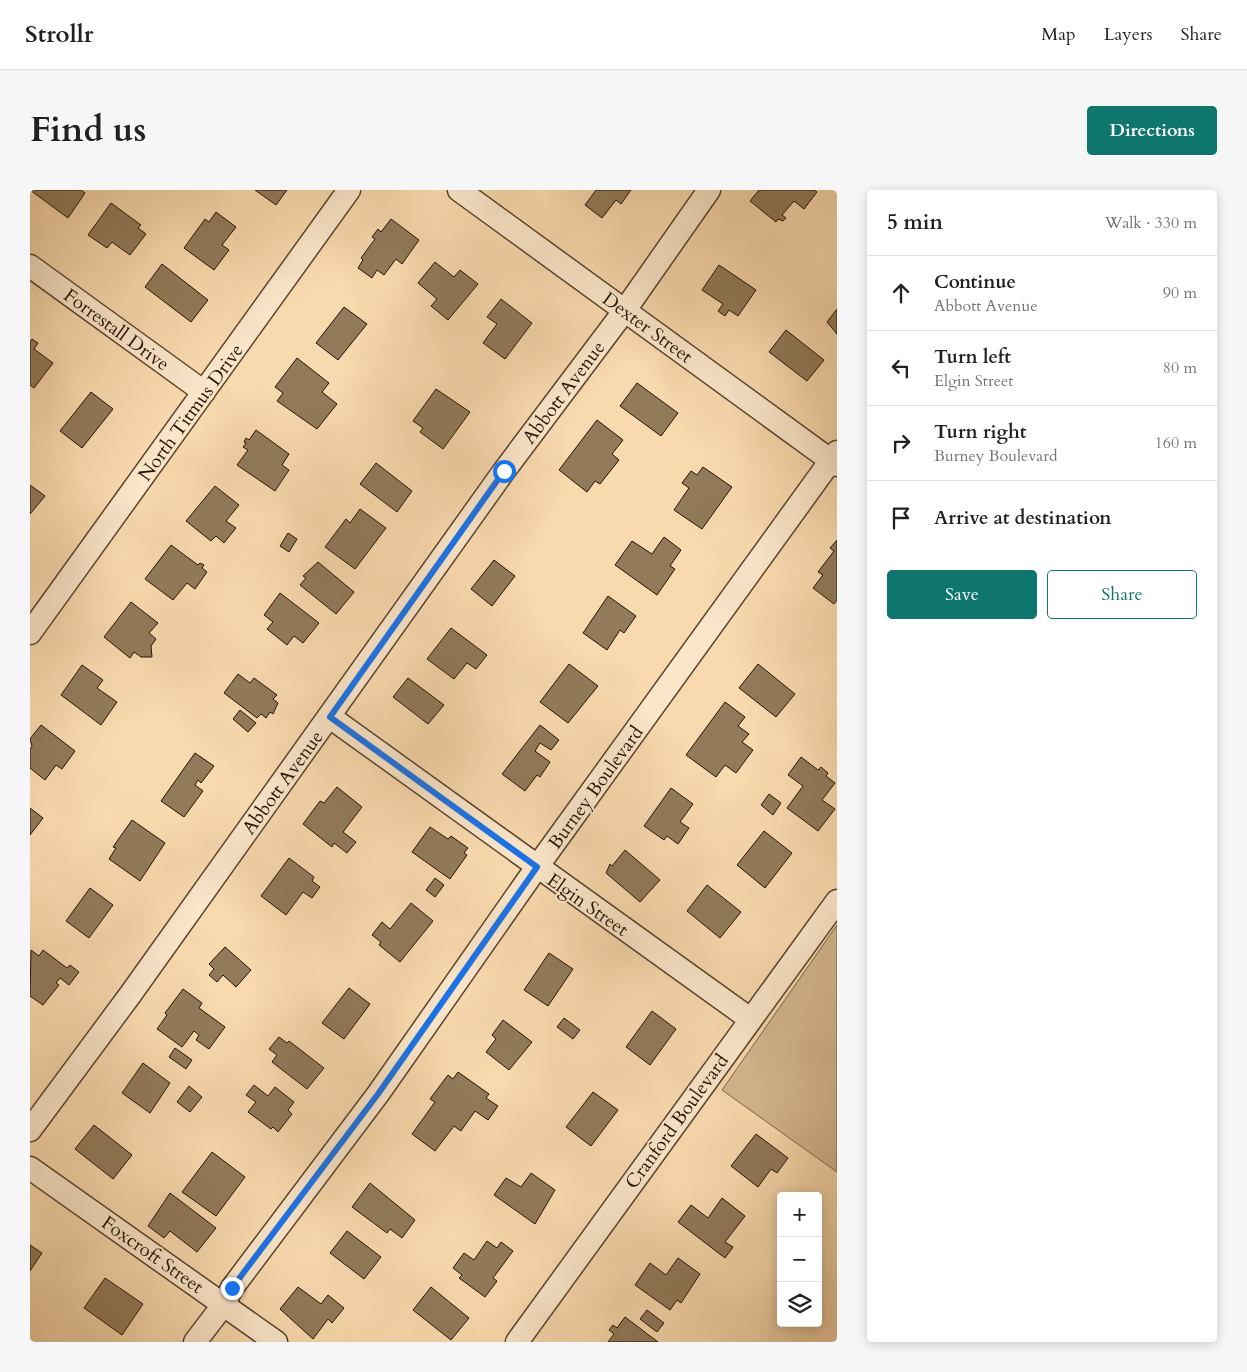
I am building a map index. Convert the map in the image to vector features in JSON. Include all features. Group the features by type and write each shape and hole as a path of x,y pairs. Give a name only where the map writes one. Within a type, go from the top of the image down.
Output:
{"street":[{"name":"North Titmus Drive","path":"30,633 349,190"},
{"name":"Dexter Street","path":"459,190 835,459"},
{"name":"Abbott Avenue","path":"30,1130 130,995 330,717 504,471 625,310 709,190"},
{"name":"Forrestall Drive","path":"30,266 204,392"},
{"name":"Burney Boulevard","path":"195,1342 224,1304 232,1288 378,1094 537,867 835,459"},
{"name":"Elgin Street","path":"330,717 750,1019"},
{"name":"Cranford Boulevard","path":"517,1342 837,901"},
{"name":"Foxcroft Street","path":"30,1168 276,1342"}],"shaded area":[{"path":"837,925 837,1172 722,1090"}],"building":[{"path":"30,190 81,190 85,193 68,218"},
{"path":"255,190 287,190 276,205"},
{"path":"596,190 631,190 621,204 616,200 602,218 585,205"},
{"path":"759,190 814,190 817,192 804,209 794,201 782,215 786,218 783,221 778,219 776,222 750,201"},
{"path":"111,203 141,225 138,228 146,234 130,255 112,242 107,248 88,235"},
{"path":"216,212 236,227 222,245 229,250 214,270 184,248 205,219 209,222"},
{"path":"391,219 419,240 402,264 396,259 384,275 377,270 372,278 358,268 363,260 361,258 375,239 372,237 378,229 381,232"},
{"path":"435,262 454,277 460,270 478,284 448,320 431,306 437,299 418,283"},
{"path":"162,264 208,300 191,322 145,287"},
{"path":"719,265 756,290 738,316 729,310 725,316 718,311 723,304 702,290"},
{"path":"501,299 532,323 505,359 483,343 497,324 487,317"},
{"path":"344,307 367,324 338,360 316,343"},
{"path":"837,309 837,334 827,322"},
{"path":"786,330 824,360 807,381 769,352"},
{"path":"32,339 38,343 34,349 53,363 34,388 30,385 30,342"},
{"path":"297,358 329,383 322,392 337,404 317,429 277,401 283,393 275,387"},
{"path":"637,383 678,413 661,436 620,406"},
{"path":"436,389 470,412 443,449 420,432 423,428 413,421"},
{"path":"91,392 113,409 82,448 60,431"},
{"path":"597,420 623,440 612,454 619,460 600,484 595,481 587,492 559,470"},
{"path":"256,430 289,454 282,465 289,470 275,491 237,465 248,450 243,447 246,443 244,442 246,438 249,440"},
{"path":"376,463 412,491 397,512 360,484"},
{"path":"703,467 732,487 702,529 674,510 689,488 682,483 691,471 697,475"},
{"path":"30,485 45,496 30,514"},
{"path":"215,486 239,505 226,521 236,528 224,543 216,536 211,541 186,521"},
{"path":"360,509 386,528 355,569 325,547 346,519 350,523"},
{"path":"288,533 297,539 289,552 280,546"},
{"path":"664,537 681,550 670,566 675,569 657,595 615,565 632,541 652,554"},
{"path":"837,540 837,600 834,604 813,588 823,575 818,572 834,551 830,548"},
{"path":"171,545 198,565 200,563 204,565 202,568 207,572 195,589 187,583 173,600 145,579"},
{"path":"494,560 515,576 492,606 471,589"},
{"path":"318,562 354,592 336,614 300,585 306,578 303,576"},
{"path":"280,593 319,623 303,643 294,636 287,645 267,629 273,622 264,615"},
{"path":"608,596 636,616 624,633 620,630 607,650 583,633"},
{"path":"131,602 158,623 149,633 156,639 151,646 152,657 141,657 134,652 130,658 104,637"},
{"path":"451,628 487,655 476,669 467,663 454,679 427,659"},
{"path":"569,664 598,686 568,723 540,702"},
{"path":"758,664 795,694 776,717 739,688"},
{"path":"82,665 103,680 97,688 117,702 101,725 61,695"},
{"path":"238,674 250,683 254,678 277,695 273,699 278,703 273,714 270,712 266,718 261,714 257,718 224,693"},
{"path":"408,678 444,705 428,724 393,697"},
{"path":"725,702 745,717 738,726 749,734 742,742 753,750 736,773 725,765 716,777 686,755"},
{"path":"240,710 256,723 248,732 233,719"},
{"path":"41,725 75,751 62,769 56,765 45,780 30,768 30,750 32,746 30,739"},
{"path":"540,725 559,740 551,750 540,743 535,751 550,762 540,777 537,775 525,791 502,774"},
{"path":"195,753 214,766 201,783 198,780 195,785 203,791 184,817 161,801"},
{"path":"801,757 818,770 821,767 828,773 826,776 835,783 822,800 835,809 818,831 787,808 803,786 788,775"},
{"path":"337,787 362,807 343,832 356,842 347,853 334,843 332,847 303,824 320,801 324,803"},
{"path":"671,788 693,804 680,822 689,828 678,844 667,836 664,840 644,826"},
{"path":"769,794 781,803 773,815 761,805"},
{"path":"30,808 43,818 30,835"},
{"path":"132,820 165,843 140,881 109,859 116,848 113,847"},
{"path":"430,827 448,839 451,836 468,848 464,853 467,855 450,879 412,852"},
{"path":"764,831 792,853 765,888 737,865"},
{"path":"625,850 660,880 640,902 606,873 610,864 612,866"},
{"path":"289,858 314,877 312,881 320,887 312,898 303,892 286,915 261,896"},
{"path":"435,878 444,885 435,897 426,890"},
{"path":"707,885 741,912 720,938 687,911"},
{"path":"90,888 113,905 89,938 66,921"},
{"path":"411,903 433,921 400,962 379,945 381,942 372,935 382,922 390,929"},
{"path":"225,947 251,970 236,987 223,975 217,982 209,975 214,969 209,964"},
{"path":"31,950 39,956 43,950 67,968 70,965 79,972 69,985 60,978 56,983 59,985 43,1005 30,996"},
{"path":"549,953 573,969 548,1006 524,990"},
{"path":"349,988 370,1004 344,1039 322,1023"},
{"path":"183,989 202,1003 199,1008 225,1027 209,1049 196,1040 199,1035 194,1031 182,1047 157,1029 167,1015 165,1013"},
{"path":"652,1011 676,1029 650,1065 626,1047"},
{"path":"564,1018 580,1030 573,1039 557,1027"},
{"path":"503,1020 532,1042 509,1070 486,1052 496,1039 492,1035"},
{"path":"279,1037 287,1043 289,1041 324,1068 307,1089 272,1062 277,1055 269,1049"},
{"path":"175,1048 192,1060 186,1069 169,1057"},
{"path":"143,1063 170,1083 150,1113 122,1093"},
{"path":"458,1072 489,1094 486,1098 498,1106 488,1120 475,1111 461,1131 454,1126 435,1151 412,1134 435,1102 430,1099 448,1075 453,1079"},
{"path":"254,1085 268,1096 275,1087 294,1102 288,1110 292,1114 278,1132 248,1112 256,1102 246,1095"},
{"path":"189,1086 202,1097 190,1112 177,1102"},
{"path":"593,1092 618,1110 591,1146 566,1127"},
{"path":"94,1125 132,1155 113,1179 75,1149"},
{"path":"756,1134 788,1158 777,1173 771,1169 758,1187 731,1166"},
{"path":"212,1152 245,1177 216,1216 182,1192"},
{"path":"531,1173 555,1190 535,1224 494,1195 506,1178 521,1187"},
{"path":"370,1183 415,1220 402,1238 390,1229 387,1233 352,1207"},
{"path":"170,1193 216,1228 197,1252 170,1231 164,1238 148,1226"},
{"path":"722,1198 745,1216 725,1242 733,1247 725,1258 678,1222 691,1205 708,1218"},
{"path":"347,1231 381,1257 364,1279 330,1253"},
{"path":"487,1241 497,1248 501,1242 513,1251 493,1278 497,1281 485,1297 459,1278 462,1275 453,1268 464,1253 474,1260"},
{"path":"30,1245 42,1253 30,1271"},
{"path":"678,1258 700,1274 681,1303 677,1300 670,1310 635,1285 650,1263 666,1275"},
{"path":"105,1278 143,1304 122,1335 84,1308"},
{"path":"298,1287 321,1304 328,1295 344,1308 332,1323 328,1319 313,1339 280,1309"},
{"path":"431,1287 469,1318 451,1340 413,1310"},
{"path":"647,1310 664,1323 657,1332 640,1319"},
{"path":"625,1317 658,1342 608,1342 614,1334 609,1330 613,1325 617,1328"}],"route":[{"path":"232,1288 378,1094 432,1014 537,867 330,717 352,683 504,471"}]}
